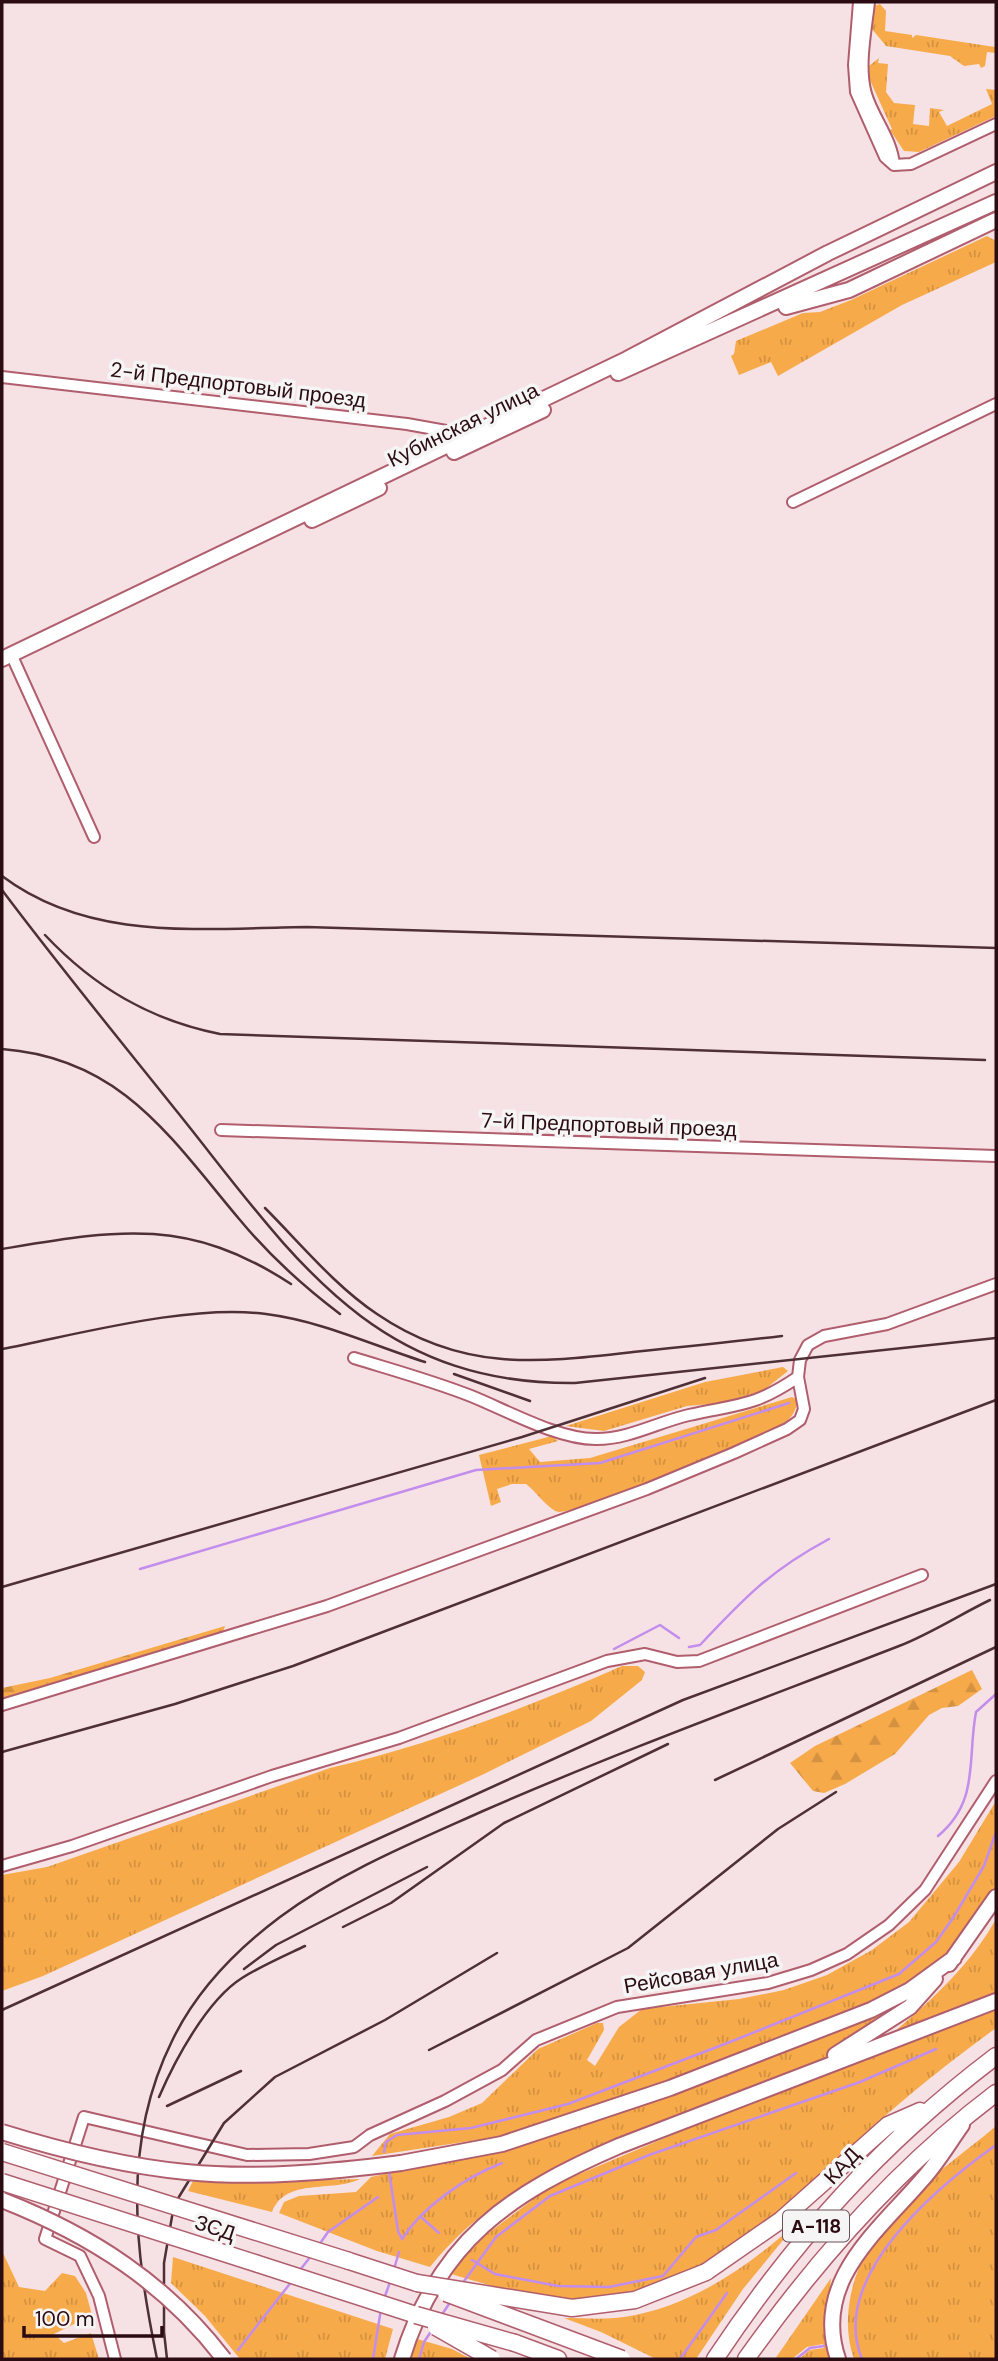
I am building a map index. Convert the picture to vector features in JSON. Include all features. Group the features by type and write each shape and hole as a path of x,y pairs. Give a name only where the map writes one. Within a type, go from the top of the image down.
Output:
{"highway":[{"name":"КАД","path":"715,2359 764,2287 858,2177 932,2106 996,2056"},
{"name":"А-118","path":"746,2359 796,2290 840,2237 880,2195 972,2111 996,2093"},
{"path":"417,2283 572,2308 635,2300 706,2273 781,2220 888,2125 932,2106"},
{"name":"ЗСД","path":"2,2152 417,2283"},
{"name":"ЗСД","path":"2,2182 416,2315"},
{"path":"417,2283 622,2359"},
{"path":"416,2315 492,2359"},
{"path":"416,2315 558,2359"}],"main road":[{"name":"Кубинская улица","path":"8,661 459,444 828,253 996,172"},
{"name":"Кубинская улица","path":"459,444 754,314 996,202"},
{"path":"754,314 833,296 996,220"},
{"path":"792,2079 874,2032 910,2007 954,1958 996,1897"},
{"path":"2,2132 51,2148 185,2172 307,2172 401,2163 502,2144 670,2088 872,2010 910,1990 954,1958"},
{"path":"402,2359 422,2304 441,2273 502,2208 571,2167 996,2001"},
{"path":"838,2359 832,2320 836,2296 846,2273 863,2243 923,2179 972,2111"},
{"path":"2,2200 83,2237 136,2270 186,2313 224,2359"}],"street":[{"path":"859,2 854,65 856,92 885,157 894,164 911,164 996,124"},
{"path":"869,2 863,80 867,97 893,153 894,164"},
{"name":"2-й Предпортовый проезд","path":"2,377 407,424 446,431 459,444"},
{"path":"793,502 996,404"},
{"path":"8,661 94,837"},
{"name":"7-й Предпортовый проезд","path":"221,1130 996,1156"},
{"path":"2,1706 327,1606 659,1484 800,1420 804,1409 798,1377 800,1360 808,1345 824,1336 887,1324 996,1284"},
{"path":"354,1358 468,1395 571,1435 593,1439 615,1438 689,1415 739,1407 770,1396 798,1377"},
{"path":"2,1866 72,1846 272,1776 399,1738 607,1661 645,1654 677,1662 699,1661 922,1575"},
{"name":"Рейсовая улица","path":"115,2359 102,2306 79,2256 45,2239 84,2117 182,2138 227,2152 278,2155 354,2147 370,2136 445,2101 502,2070 536,2040 617,2007 768,1983 811,1970 847,1954 889,1925 925,1890 957,1846 996,1781"}],"green space":[{"path":"880,4 886,11 885,31 912,35 912,38 916,35 995,47 996,53 987,52 985,66 981,68 979,64 964,66 950,56 886,46 872,29 874,6"},
{"path":"879,58 878,63 888,64 886,92 894,103 915,105 913,124 929,126 930,108 944,110 939,112 947,126 992,104 986,89 996,90 996,116 919,152 904,151 890,130 892,129 869,78 869,66"},
{"path":"987,236 996,241 996,262 902,305 778,376 771,362 739,375 731,356 734,354 736,341 803,313 820,312 851,300"},
{"path":"783,1367 788,1371 764,1390 723,1403 687,1406 604,1431 566,1426 705,1382"},
{"path":"792,1397 798,1400 792,1415 770,1431 671,1474 599,1501 559,1512 551,1508 526,1484 512,1484 497,1489 501,1502 491,1506 479,1455 552,1436 558,1441 529,1449 540,1462 590,1458"},
{"path":"225,1626 223,1632 2,1700 2,1688 50,1678"},
{"path":"622,1666 638,1666 645,1672 642,1680 591,1721 484,1774 43,1976 2,1991 2,1875 47,1867 330,1768 442,1736 551,1696"},
{"path":"972,1670 982,1689 958,1706 942,1708 929,1715 895,1754 845,1784 824,1793 813,1791 790,1763 815,1746"},
{"path":"996,1801 996,1886 950,1952 926,1976 873,2005 583,2114 503,2136 372,2156 390,2134 449,2117 482,2103 538,2049 597,2023 603,2023 604,2030 587,2060 595,2066 619,2027 642,2009 739,1999 784,1990 827,1975 872,1950 909,1922 959,1862"},
{"path":"996,1919 996,1995 894,2032 950,1980 975,1951"},
{"path":"906,2003 845,2046 813,2064 591,2152 546,2173 504,2199 465,2230 430,2267 377,2251 279,2213 284,2202 299,2196 356,2192 371,2177 534,2142 847,2028"},
{"path":"996,2007 996,2028 899,2104 772,2217 701,2267 662,2285 622,2297 578,2300 528,2294 448,2273 487,2234 551,2186 729,2111"},
{"path":"996,2126 996,2359 854,2359 849,2340 850,2300 862,2260 872,2242 896,2210 932,2177"},
{"path":"194,2179 250,2182 360,2179 298,2190 279,2201 272,2212 188,2191"},
{"path":"798,2222 743,2289 696,2359 656,2359 601,2332 564,2318 624,2317 673,2304 739,2269"},
{"path":"2,2251 19,2287 45,2291 62,2273 75,2276 86,2293 92,2315 54,2334 64,2343 91,2333 99,2359 2,2359"},
{"path":"173,2257 393,2329 385,2359 240,2359 205,2316 171,2283"},
{"path":"831,2278 826,2333 831,2359 799,2359 810,2350 824,2348 823,2344 807,2347 792,2359 775,2359"},
{"path":"414,2338 452,2349 471,2359 407,2359"}],"waterway":[{"path":"140,1569 476,1470 600,1463 789,1403"},
{"path":"689,1647 700,1645 745,1599 775,1574 829,1539"},
{"path":"614,1649 660,1625 679,1638"},
{"path":"938,1836 951,1823 966,1794 976,1712 996,1694"},
{"path":"384,2152 386,2142 397,2135 471,2128 568,2104 899,1974 936,1942 953,1918 984,1866 996,1832"},
{"path":"462,2284 496,2237 550,2196 649,2155 860,2082 936,2049"},
{"path":"862,2359 856,2328 860,2297 874,2266 894,2237 919,2210 945,2185 996,2145"},
{"path":"402,2239 421,2215 446,2194 474,2176 502,2163"},
{"path":"389,2171 398,2231 402,2239"},
{"path":"472,2260 495,2274 558,2286 609,2287 663,2276 696,2237 716,2230 796,2173"},
{"path":"319,2245 328,2232 378,2197"},
{"path":"421,2217 439,2233"},
{"path":"394,2269 399,2252"},
{"path":"300,2270 311,2256"},
{"path":"238,2350 292,2281"},
{"path":"384,2299 390,2282"},
{"path":"680,2359 727,2293"},
{"path":"441,2316 451,2301"},
{"path":"373,2359 381,2309"},
{"path":"419,2359 424,2342 432,2330"},
{"path":"796,2359 810,2348 824,2346"}],"railway":[{"path":"2,876 36,897 73,912 110,922 149,927 307,927 996,948"},
{"path":"2,890 260,1216 300,1262 343,1302 390,1336 443,1362 504,1378 575,1383 996,1338"},
{"path":"45,935 83,970 125,999 170,1020 220,1034 985,1060"},
{"path":"2,1049 44,1056 80,1068 111,1085 165,1132 263,1246 340,1314"},
{"path":"265,1208 333,1278 377,1314 408,1333 439,1346 470,1354 501,1359 564,1359 782,1336"},
{"path":"2,1249 116,1234 184,1238 218,1247 253,1262 291,1284"},
{"path":"2,1349 134,1322 203,1313 235,1312 266,1314 307,1322 425,1362"},
{"path":"454,1374 530,1401"},
{"path":"2,1587 522,1437 705,1378"},
{"path":"2,1752 175,1704 293,1666 996,1400"},
{"path":"2,2010 683,1700 996,1584"},
{"path":"157,2359 139,2238 139,2158 145,2119 156,2080 182,2023 205,1988 248,1943 303,1901 405,1846 586,1768 911,1641 990,1600"},
{"path":"715,1780 996,1647"},
{"path":"343,1927 391,1903 504,1823 668,1744"},
{"path":"429,2050 628,1948 778,1829 836,1792"},
{"path":"244,1969 276,1945 427,1867"},
{"path":"159,2097 193,2032 229,1988 265,1965 305,1946"},
{"path":"167,2359 164,2332 164,2263 174,2205 224,2123 275,2077 385,2020 497,1953"},
{"path":"167,2106 241,2071"}]}
